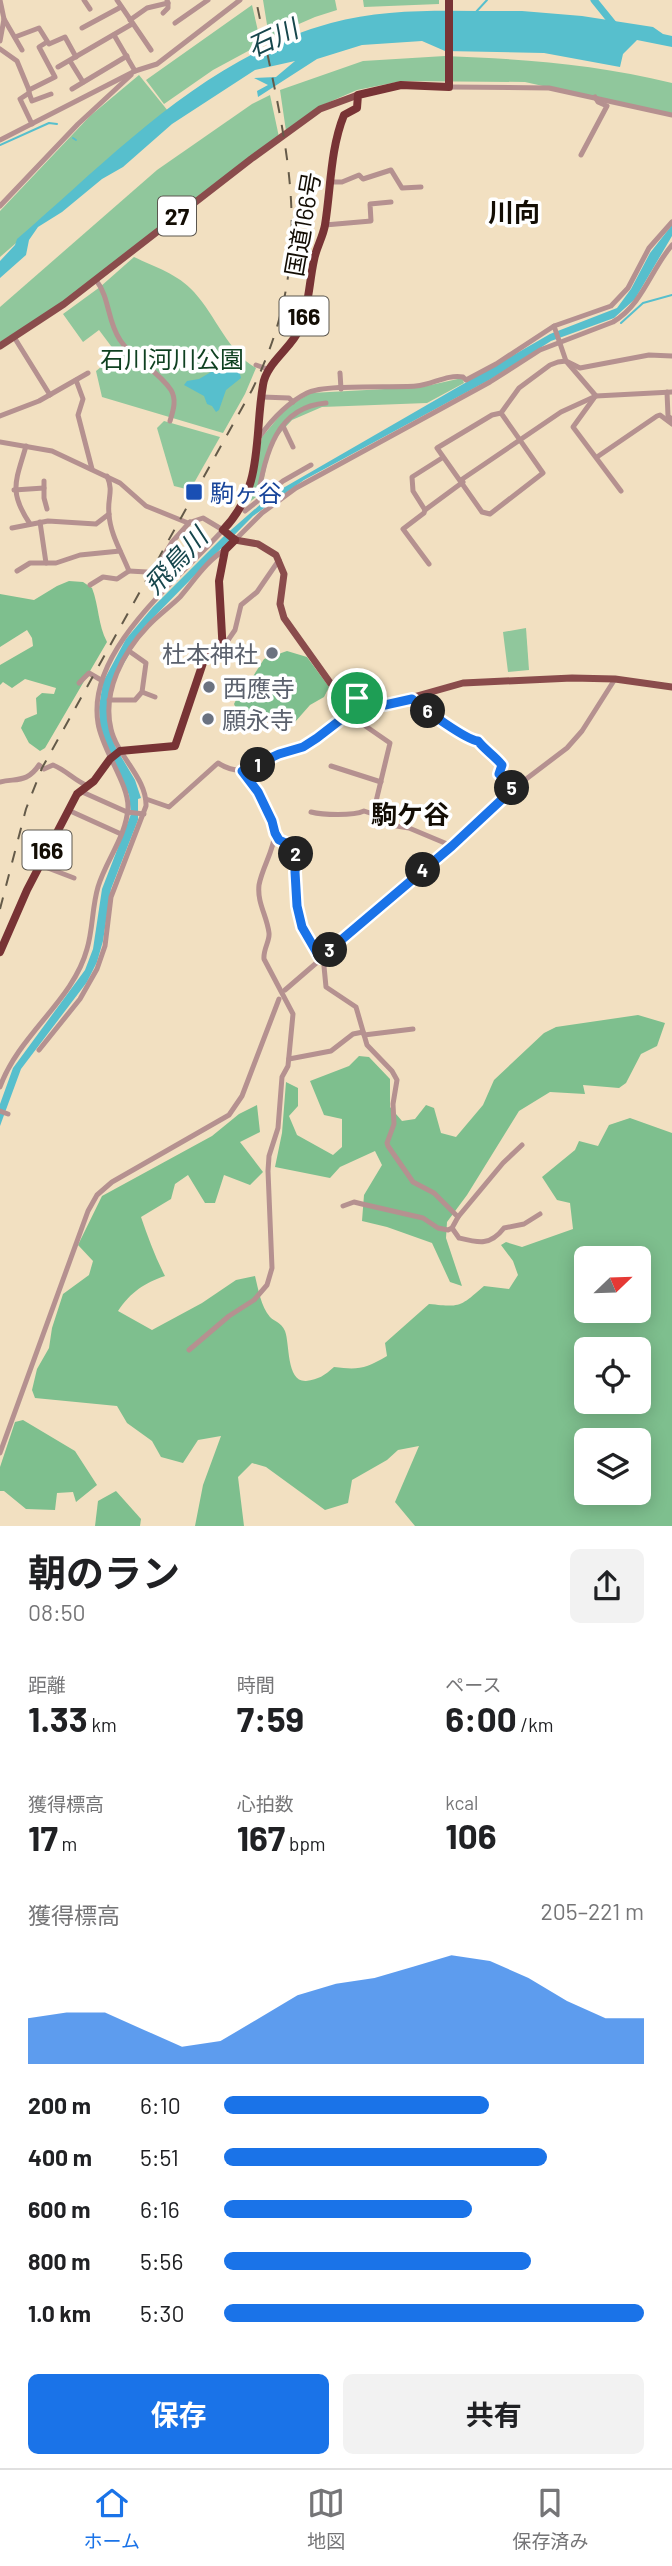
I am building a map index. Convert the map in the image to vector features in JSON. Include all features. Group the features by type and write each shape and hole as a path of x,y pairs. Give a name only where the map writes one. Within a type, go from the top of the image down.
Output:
{"highway":[{"path":"358,95 401,85 449,85 449,0"},
{"name":"国道166号","path":"225,550 255,468 263,383 300,327 311,288 314,260 325,225 329,182 341,122 344,115 357,108 358,95"},
{"path":"119,751 175,746 205,657 223,654 219,586 225,550"},
{"name":"166","path":"0,952 74,798 119,751"}],"main road":[{"name":"27","path":"0,346 96,280 244,164 320,109 358,95"},
{"path":"229,536 268,548 279,559 284,574 280,604 284,618 331,684 357,698 385,705 463,683 572,678 615,679 672,687"}],"street":[{"path":"84,0 90,9"},
{"path":"117,0 151,50"},
{"path":"144,0 145,9"},
{"path":"0,140 135,71 157,64 240,0"},
{"path":"0,1 4,19 22,50"},
{"path":"58,67 114,35 145,9 168,1 168,8 163,13"},
{"path":"175,23 204,1"},
{"path":"82,28 121,7"},
{"path":"1,38 4,19"},
{"path":"15,37 39,28 47,42"},
{"path":"114,35 135,71"},
{"path":"32,124 20,99 55,77 39,47 65,37 83,82"},
{"path":"0,49 17,61 33,101 51,94"},
{"path":"72,89 127,56"},
{"path":"0,206 78,124 135,71"},
{"path":"449,85 549,88 672,115"},
{"path":"581,155 607,106 598,103 595,97"},
{"path":"329,182 342,182 359,175 363,179 369,178 391,170 402,188 421,187"},
{"path":"325,225 371,221 370,204 391,202"},
{"path":"260,436 276,415 309,392 420,386 453,376 464,377 466,380 555,327 604,310 616,302 628,288 649,248 672,222"},
{"path":"0,1087 15,1054 72,982 83,962 92,930 98,886 128,812 127,799 98,721 98,693 122,641 174,581 229,536 296,488 560,340 623,316 635,305 672,245"},
{"path":"96,280 106,296 111,322 119,339 131,354 172,390 174,407 170,421"},
{"path":"555,327 566,362 596,396"},
{"path":"14,337 50,394"},
{"path":"501,413 542,473 490,514 482,512 437,448 492,415 501,413 519,388 550,365 566,362 580,368 649,355 672,356"},
{"path":"256,365 270,370"},
{"path":"0,416 50,394 88,373"},
{"path":"340,373 341,389"},
{"path":"76,380 83,399 78,415 92,469"},
{"path":"429,564 403,529 462,481 561,412 596,396 670,392 668,416 672,421"},
{"path":"596,396 573,427 621,491"},
{"path":"262,397 289,398 293,402"},
{"path":"260,495 270,446 283,426 295,415 326,403"},
{"path":"597,457 657,416 672,421"},
{"path":"283,426 293,444"},
{"path":"0,442 51,451 120,483 146,506 190,522"},
{"path":"26,446 14,490 30,524"},
{"path":"425,510 413,491 412,477 442,458"},
{"path":"246,510 260,495 311,465"},
{"path":"107,476 112,487 108,514 129,571"},
{"path":"44,481 47,509"},
{"path":"14,490 44,488"},
{"path":"247,492 260,495"},
{"path":"12,528 40,522 96,524 108,514"},
{"path":"163,557 190,522 203,518 229,536"},
{"path":"40,522 46,563"},
{"path":"39,1050 80,999 97,970 105,946 111,897 146,799 134,773 119,751 110,727 109,700 114,680 145,628 225,550"},
{"path":"17,571 26,564 56,563 80,555 120,551"},
{"path":"224,646 237,626 241,605 257,592 271,575 279,559"},
{"path":"90,585 103,577 117,579 129,571 147,572 174,581"},
{"path":"148,609 156,617"},
{"path":"109,700 135,700 142,692 146,663 129,652"},
{"path":"79,683 89,673 102,680"},
{"path":"285,990 452,846 513,789 575,740 615,679"},
{"path":"142,692 155,697"},
{"path":"146,799 169,807 218,763 228,769 242,771 279,754 303,747 348,714 357,698"},
{"path":"412,699 470,740 478,741 485,751 493,754 502,765 499,774 513,789"},
{"path":"348,714 390,743 373,814"},
{"path":"0,782 18,781 34,773 39,765 44,769 53,765 62,769 84,789 128,812 142,814"},
{"path":"331,766 381,782"},
{"path":"242,771 258,792 279,840 295,847 297,851 297,906 302,927 321,957 326,987 356,1007 369,1049 392,1071 397,1080 393,1104 394,1124 388,1146 413,1182 434,1193 458,1217"},
{"path":"68,810 121,834"},
{"path":"311,812 326,816 343,813 355,816 364,811 373,814 384,824 409,828 452,846"},
{"path":"189,1350 229,1316 254,1300 267,1285 272,1268 268,1171 278,1128 282,1077 289,1059 293,1014 263,953 270,935 259,897 260,884 275,833"},
{"path":"40,865 74,878"},
{"path":"0,1453 88,1211 97,1195 112,1182 229,1115 242,1096 279,999"},
{"path":"289,1059 331,1051 353,1034 413,1029"},
{"path":"452,1228 503,1163 522,1145"},
{"path":"343,1206 354,1202 423,1219 438,1228 452,1228"},
{"path":"452,1228 459,1238 495,1240 504,1228 524,1224 540,1214"}],"green space":[{"path":"263,0 335,0 337,10 269,37"},
{"path":"363,0 439,0 439,4 364,7"},
{"path":"252,5 261,44 213,70 164,104 146,80"},
{"path":"445,56 559,64 615,71 672,83 672,115 525,82 402,81 357,90 318,107 286,131 280,90 363,61"},
{"path":"139,75 168,111 0,257 0,211 90,116"},
{"name":"石川河川公園","path":"270,95 279,137 52,310 0,342 0,307 157,170 252,104"},
{"name":"石川河川公園","path":"134,257 188,286 238,353 256,368 223,433 102,397 96,371 117,354 99,330 83,342 63,314 100,287"},
{"path":"462,378 464,383 427,403 322,407 292,420 271,443 261,493 243,507 254,479 262,437 287,407 311,393 422,387"},
{"path":"164,421 220,437 190,490 174,486 157,428"},
{"path":"69,581 83,582 92,588 107,642 45,748 40,751 29,743 21,728 25,719 37,714 36,698 42,693 54,694 56,688 25,679 12,688 3,682 0,685 0,665 33,646 27,630 0,647 0,594 34,600"},
{"path":"526,628 529,670 508,672 503,632"},
{"path":"287,651 307,657 329,687 324,697 310,705 295,722 277,718 266,721 239,715 234,704 236,700 248,700 252,678 264,659"},
{"path":"638,1015 665,1023 657,1046 641,1054 626,1083 619,1088 583,1085 585,1094 550,1092 519,1111 447,1222 446,1238 462,1286 450,1282 432,1243 362,1221 364,1195 382,1165 375,1151 340,1167 330,1178 275,1167 282,1133 286,1082 298,1088 298,1106 289,1116 297,1135 333,1155 342,1147 342,1119 324,1115 310,1081 349,1066 359,1056 369,1057 390,1079 390,1107 402,1121 415,1119 426,1105 434,1108 441,1133 456,1137 483,1105 494,1080 544,1033 556,1027"},
{"path":"257,1105 260,1132 240,1142 263,1172 250,1185 224,1175 215,1203 205,1203 188,1175 175,1184 171,1199 141,1217 165,1276 139,1289 118,1311 152,1330 202,1303 236,1280 255,1276 264,1308 285,1331 292,1369 300,1380 306,1381 321,1377 334,1367 361,1368 387,1356 385,1343 429,1304 459,1304 484,1286 509,1289 518,1275 513,1261 501,1245 506,1242 522,1247 573,1229 570,1203 557,1200 542,1177 575,1150 579,1141 598,1146 609,1125 630,1118 672,1133 672,1526 415,1526 395,1502 419,1446 398,1450 387,1460 352,1480 348,1503 325,1510 266,1467 252,1463 238,1477 244,1526 195,1526 203,1485 221,1436 198,1440 183,1463 161,1457 152,1441 127,1423 117,1406 35,1398 32,1390 37,1369 49,1348 52,1328 63,1294 89,1275 93,1261 78,1245 102,1196 212,1136 239,1114"},
{"path":"23,1420 75,1451 97,1485 76,1502 73,1492 57,1493 55,1510 26,1509 4,1491 0,1491 0,1467 15,1422"},
{"path":"116,1491 141,1519 140,1526 95,1526 98,1501"}],"water":[{"path":"426,11 522,11 582,16 653,27 672,36 672,47 637,40 623,54 620,67 544,53 445,51 422,41 362,45 317,59 258,97 257,91 268,85 254,78 276,77 295,61 255,70 172,124 123,167 102,179 62,212 38,227 29,240 26,255 0,278 0,261 17,239 125,143 202,84 242,59 285,39 354,18"},
{"path":"672,225 672,236 635,299 614,318 551,341 491,379 304,480 253,516 145,626 110,688 110,733 135,780 141,798 138,799 138,820 111,889 97,962 87,982 21,1069 0,1126 0,1104 13,1068 85,970 93,949 102,889 131,814 129,795 108,750 100,725 99,707 103,682 126,639 153,607 223,537 271,495 550,334 617,308 631,289 650,253"},
{"path":"230,361 238,366 241,378 226,390 216,412 207,404 204,396 184,385 187,381 199,379"}],"waterway":[{"path":"475,13 487,0"},
{"path":"594,0 615,26"},
{"path":"0,145 49,123 57,124"},
{"path":"621,323 643,303 672,295"}],"railway":[{"path":"0,909 26,809 42,768 252,390 273,339 286,290 291,243 291,196 286,149 256,0"}],"place":[{"name":"駒ヶ谷","path":"194,492"},
{"name":"杜本神社","path":"272,653"},
{"name":"西應寺","path":"209,687"},
{"name":"願永寺","path":"208,719"}],"district":[{"name":"川向","path":"514,211"},
{"name":"駒ケ谷","path":"410,813"}],"route":[{"path":"357,698 385,705 412,699 439,720 460,731 466,738 478,741 485,751 493,754 502,765 499,774 513,789 452,846 320,958 302,927 297,906 297,851 295,847 279,840 258,792 242,771 279,754 303,747 348,714 357,698"}],"water label":[{"name":"石川","path":"272,37"},
{"name":"飛鳥川","path":"175,560"}]}
